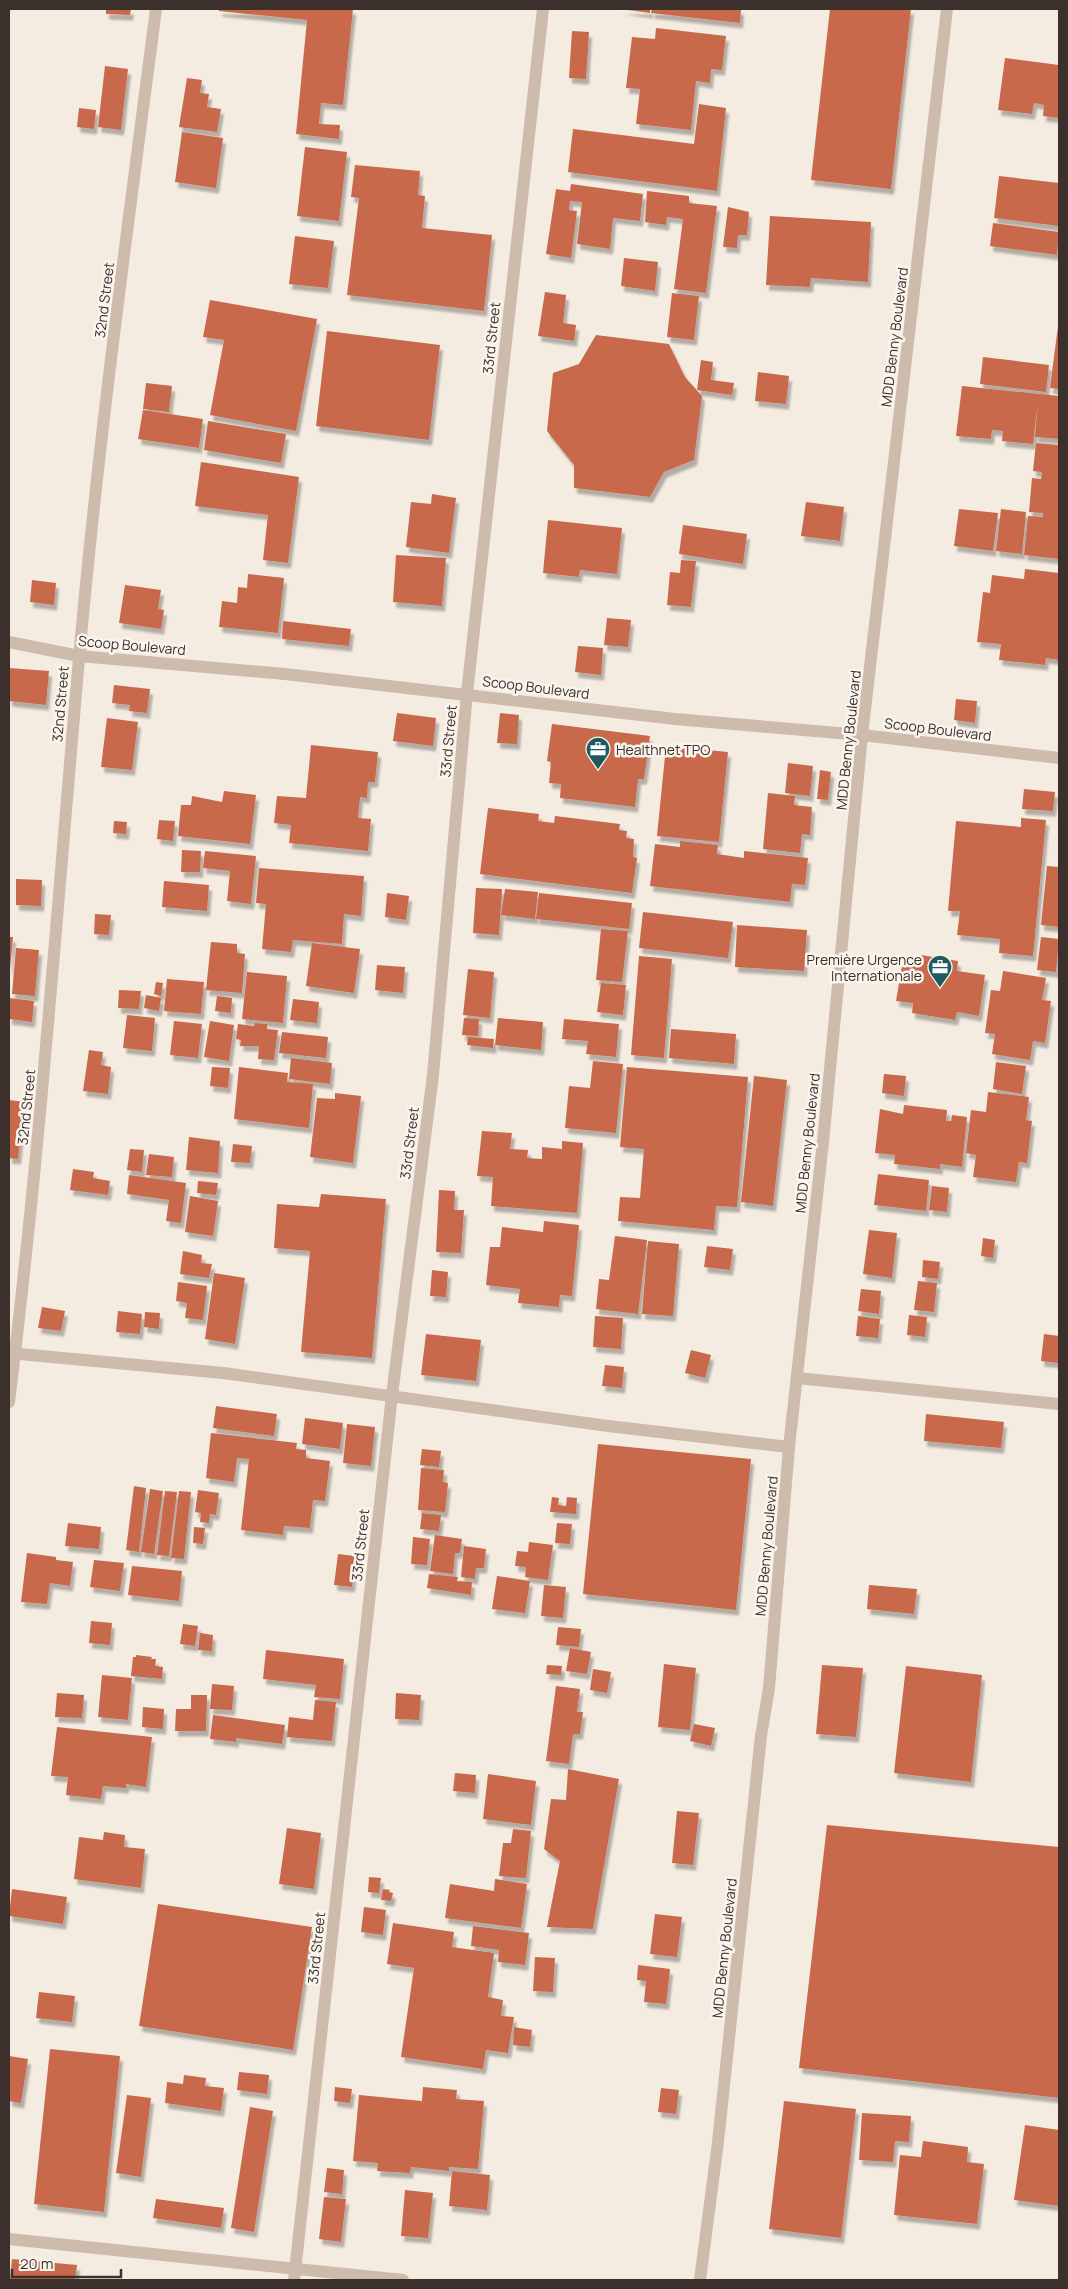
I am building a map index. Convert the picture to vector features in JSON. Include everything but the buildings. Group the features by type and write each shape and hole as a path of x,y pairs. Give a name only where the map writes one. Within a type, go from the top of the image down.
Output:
{"street":[{"name":"32nd Street","path":"9,1402 12,1354 41,1121 79,656 126,241 156,9"},
{"name":"33rd Street","path":"294,2275 392,1394 433,1075 467,693 543,9"},
{"name":"MDD Benny Boulevard","path":"700,2280 718,2142 760,1746 769,1688 789,1447 823,1142 862,735 947,9"},
{"name":"Scoop Boulevard","path":"9,642 79,656 285,674 467,693 675,719 862,735 1059,758"},
{"path":"12,1354 223,1372 392,1394 608,1426 789,1447"},
{"path":"797,1378 1059,1404"},
{"path":"9,2239 294,2275 402,2280"}],"place":[{"name":"Healthnet TPO","path":"598,770"},
{"name":"Première Urgence Internationale","path":"940,988"}]}
